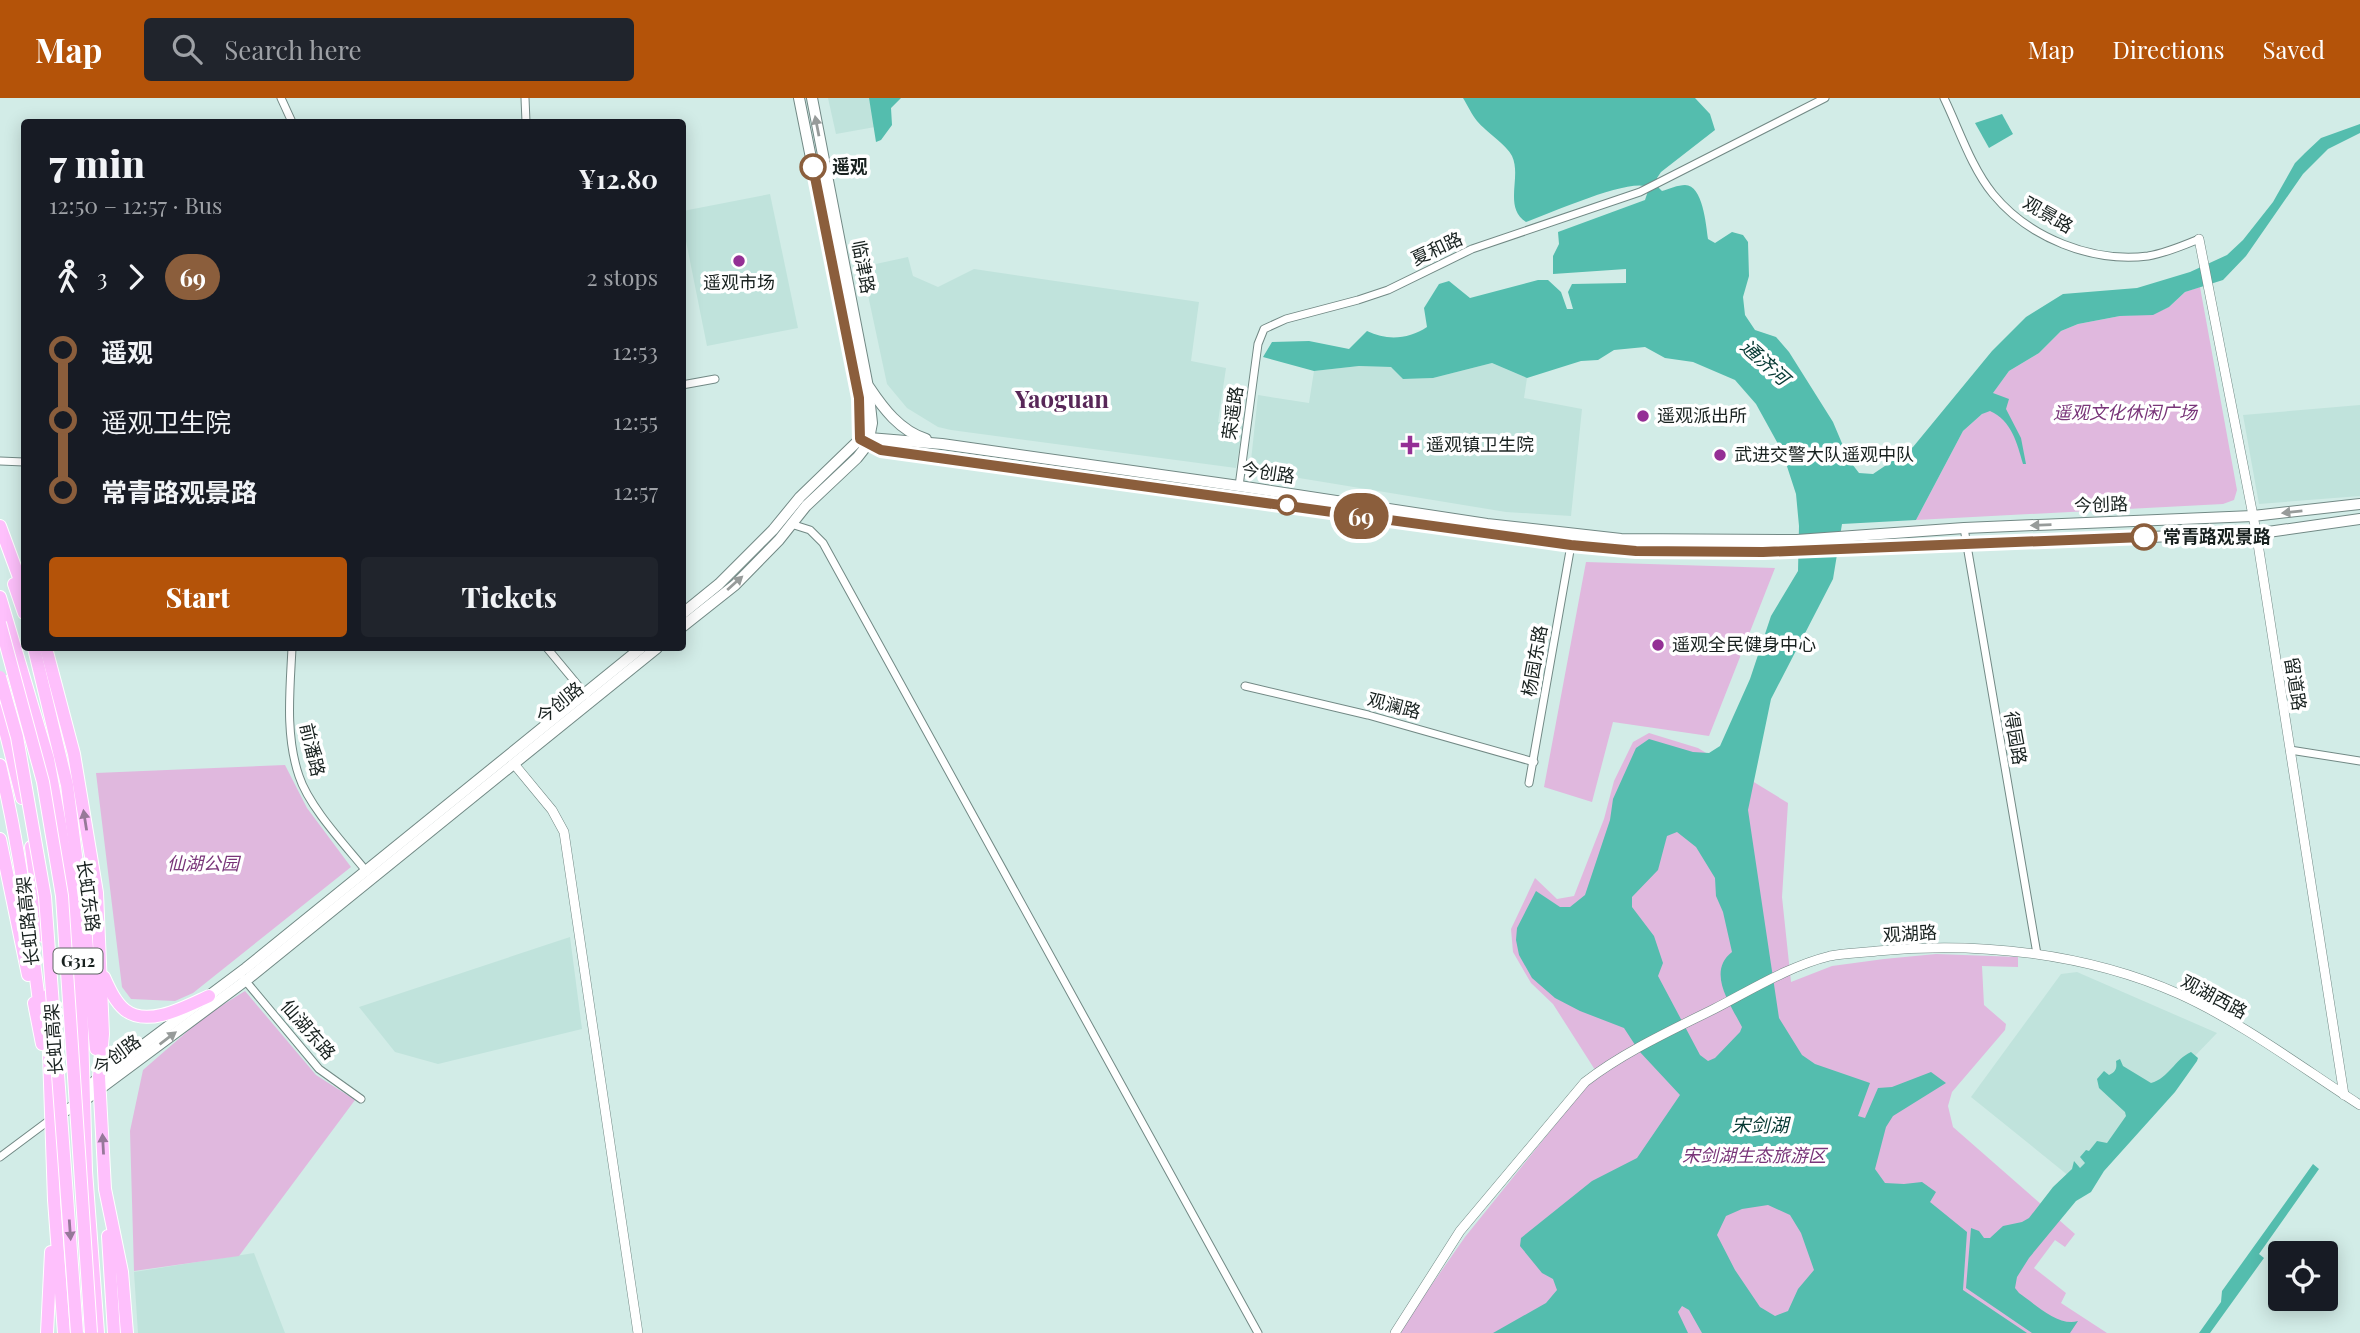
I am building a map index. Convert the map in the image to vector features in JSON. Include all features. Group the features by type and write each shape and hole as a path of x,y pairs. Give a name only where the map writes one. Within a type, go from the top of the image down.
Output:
{"highway":[{"path":"0,526 21,583"},
{"path":"0,549 21,605"},
{"name":"长虹东路","path":"0,597 48,760 75,923 85,1094 86,1171 98,1333"},
{"name":"长虹高架","path":"0,623 43,782 62,896 91,1333"},
{"path":"35,651 67,785 85,926 100,1083 114,1333"},
{"path":"47,651 74,754 97,893 103,1034 100,1083"},
{"name":"长虹路高架","path":"0,677 20,750 45,897 77,1333"},
{"name":"G312","path":"0,710 21,790 43,942 54,1200 64,1333"},
{"path":"0,765 32,938 50,1099"},
{"path":"0,839 46,1059"},
{"path":"100,971 112,995 126,1011 143,1016 173,1013 209,996"},
{"path":"105,1189 122,1272 127,1333"},
{"path":"47,1333 54,1200"},
{"path":"50,1266 53,1333"}],"main road":[{"name":"临津路","path":"799,98 866,440"},
{"name":"临津路","path":"812,98 868,385 872,423 866,440"},
{"path":"868,385 883,408 897,421 916,436 942,444"},
{"name":"今创路","path":"866,440 942,444 1488,524 1621,539 1843,548 1966,545 2256,531 2360,519"},
{"name":"今创路","path":"866,440 881,450 1571,545 1636,551 1797,546 1842,536 2253,516 2360,504"},
{"path":"686,624 735,584 806,506 857,458 866,440"},
{"path":"686,611 728,575 773,530 800,497 866,440"},
{"name":"今创路","path":"369,875 514,764 638,651"},
{"name":"今创路","path":"52,1118 243,977 588,697 653,651"},
{"name":"今创路","path":"100,1083 209,996 243,977"}],"street":[{"path":"281,98 291,119"},
{"path":"525,98 526,119"},
{"name":"夏和路","path":"1258,344 1264,329 1273,323 1368,297 1472,249 1640,192 1825,98"},
{"name":"观景路","path":"1944,98 1992,193 2012,214 2037,231 2092,253 2119,257 2148,256 2170,251 2199,239"},
{"name":"留道路","path":"2199,239 2256,531 2344,1095"},
{"name":"荣遥路","path":"1239,486 1258,344"},
{"path":"686,384 715,379"},
{"path":"0,461 21,462"},
{"path":"792,524 810,530 823,542 1258,1333"},
{"name":"得园路","path":"1964,528 2037,954"},
{"name":"杨园东路","path":"1529,783 1571,545"},
{"name":"前潘路","path":"292,651 289,719 299,778 313,803 369,875"},
{"path":"550,651 588,697"},
{"name":"观澜路","path":"1244,686 1368,715 1534,762"},
{"path":"2290,750 2360,761"},
{"path":"514,764 552,810 564,832 638,1333"},
{"name":"观湖路","path":"1395,1333 1460,1231 1585,1082 1606,1065 1787,971 1831,956 1927,947 2037,954"},
{"name":"观湖西路","path":"2037,954 2129,976 2178,994 2224,1017 2360,1105"},
{"name":"仙湖东路","path":"243,977 319,1069 361,1099"},
{"path":"0,1157 52,1118"}],"shaded area":[{"path":"828,98 869,98 875,127 836,134"},
{"name":"遥观市场","path":"770,194 798,328 707,346 686,241 686,210"},
{"path":"908,257 913,276 938,287 974,269 1199,302 1191,361 1226,368 1218,422 1243,426 1236,468 951,430 938,427 907,408 887,384 862,267"},
{"name":"遥观镇卫生院","path":"1492,363 1527,378 1524,398 1582,409 1571,516 1506,512 1250,470 1258,395 1309,403 1314,371 1359,366 1391,367 1403,379 1433,378"},
{"path":"2360,405 2360,496 2259,504 2243,415"},
{"path":"570,937 582,1029 438,1064 395,1052 359,1007"},
{"path":"2077,972 2217,1033 2167,1085 2080,1185 1971,1097 2061,974"},
{"path":"254,1253 285,1333 138,1333 134,1272"}],"green space":[{"name":"遥观文化休闲广场","path":"2200,287 2237,490 2234,500 2223,504 1916,520 1963,431 1982,414 1992,394 2009,371 2039,353 2061,331 2078,324 2120,316 2153,314 2169,307 2185,292"},
{"name":"遥观全民健身中心","path":"1586,562 1775,568 1709,736 1613,722 1592,802 1544,787"},
{"name":"宋剑湖生态旅游区","path":"1649,733 1698,748 1788,803 1782,897 1791,982 1832,966 1884,959 1936,954 2018,957 2018,967 1982,966 1984,1005 2006,1024 2005,1030 1952,1092 1948,1106 1953,1127 2075,1234 2065,1247 2055,1240 2034,1268 2066,1293 2061,1303 2107,1333 1398,1333 1465,1237 1597,1073 1553,1004 1531,983 1513,952 1511,929 1535,878 1557,899 1574,896 1604,819 1614,781 1633,742"},
{"name":"仙湖公园","path":"285,765 307,808 351,867 193,993 175,1001 131,999 122,987 96,773"},
{"path":"245,991 316,1075 355,1100 239,1256 134,1271 130,1131 143,1070 205,1016"}],"water":[{"path":"869,98 901,98 891,108 892,125 881,140 876,142"},
{"path":"1463,98 1695,98 1710,114 1715,130 1661,172 1657,178 1659,188 1662,191 1685,185 1696,191 1705,216 1708,239 1715,243 1732,232 1743,235 1748,242 1749,276 1743,297 1745,315 1755,330 1776,337 1789,352 1833,422 1849,460 1859,473 1873,474 1913,447 1992,351 2026,317 2063,294 2137,288 2190,272 2227,255 2243,240 2273,202 2295,163 2305,153 2321,138 2360,124 2360,133 2328,149 2303,174 2246,256 2223,280 2185,292 2169,307 2153,315 2120,316 2078,324 2061,331 2039,353 2009,371 1993,393 2009,399 2006,409 2021,438 2026,464 2023,464 2009,427 1990,411 1982,414 1963,431 1916,520 1842,524 1833,579 1771,699 1748,810 1779,1018 1802,1055 1815,1064 1870,1083 1858,1116 1865,1118 1878,1088 1892,1087 1931,1072 1946,1083 1893,1116 1886,1127 1875,1169 1885,1183 1922,1182 1936,1192 1930,1202 1967,1232 1963,1290 2027,1333 1702,1333 1689,1310 1682,1306 1678,1312 1688,1333 1493,1333 1546,1303 1557,1290 1553,1279 1542,1273 1520,1246 1521,1238 1592,1181 1637,1158 1680,1095 1639,1051 1624,1028 1555,998 1532,978 1519,955 1517,928 1536,891 1560,907 1570,907 1585,895 1610,820 1613,799 1636,748 1649,739 1693,752 1709,753 1720,746 1750,679 1771,616 1798,571 1799,526 1796,494 1782,451 1756,404 1735,380 1693,362 1665,358 1645,347 1614,350 1598,360 1581,361 1527,378 1492,363 1433,378 1403,379 1391,367 1359,366 1314,371 1263,357 1272,342 1309,341 1349,349 1367,331 1390,337 1413,334 1427,327 1424,308 1439,284 1449,281 1470,298 1538,280 1548,280 1561,292 1567,309 1573,309 1568,292 1572,284 1626,283 1626,269 1553,274 1553,256 1559,244 1558,232 1645,200 1648,191 1645,186 1620,188 1526,222 1519,216 1514,200 1515,164 1512,156 1506,147 1477,121","holes":["1677,832 1696,847 1715,878 1716,896 1723,912 1732,952 1721,969 1721,979 1727,999 1742,1027 1715,1058 1708,1061 1700,1055 1658,976 1663,963 1654,936 1632,907 1632,897 1658,870 1667,836","1768,1205 1790,1215 1801,1233 1814,1270 1798,1289 1788,1311 1775,1316 1760,1307 1735,1270 1717,1235 1726,1216 1742,1209"]},
{"path":"2002,114 2013,134 1989,148 1975,123"},
{"path":"2191,1052 2198,1058 2197,1061 2175,1092 2104,1171 2091,1192 2076,1201 2029,1258 2017,1277 2015,1288 2019,1293 2055,1318 2078,1321 2070,1333 2032,1333 1966,1288 1971,1228 1979,1231 1984,1238 1990,1238 2003,1226 2029,1218 2053,1187 2072,1169 2074,1161 2080,1168 2085,1163 2080,1157 2086,1150 2089,1151 2097,1141 2107,1143 2126,1116 2099,1088 2097,1079 2104,1071 2109,1075 2113,1073 2116,1061 2120,1059 2123,1066 2151,1083 2163,1077"},
{"path":"2313,1164 2319,1169 2259,1254 2264,1258 2210,1333 2199,1333 2221,1302 2222,1291"}],"bus line":[{"name":"69","path":"813,167 859,398 860,439 881,450 1180,489 1571,545 1636,551 1796,552 2144,537"}],"place":[{"name":"遥观","path":"813,167"},
{"name":"遥观市场","path":"739,261"},
{"name":"遥观派出所","path":"1643,416"},
{"name":"遥观镇卫生院","path":"1410,445"},
{"name":"武进交警大队遥观中队","path":"1720,455"},
{"name":"常青路观景路","path":"2144,537"},
{"name":"遥观全民健身中心","path":"1658,645"}],"district":[{"name":"Yaoguan","path":"1062,400"}],"water label":[{"name":"通济河","path":"1765,362"},
{"name":"宋剑湖","path":"1760,1125"}]}
